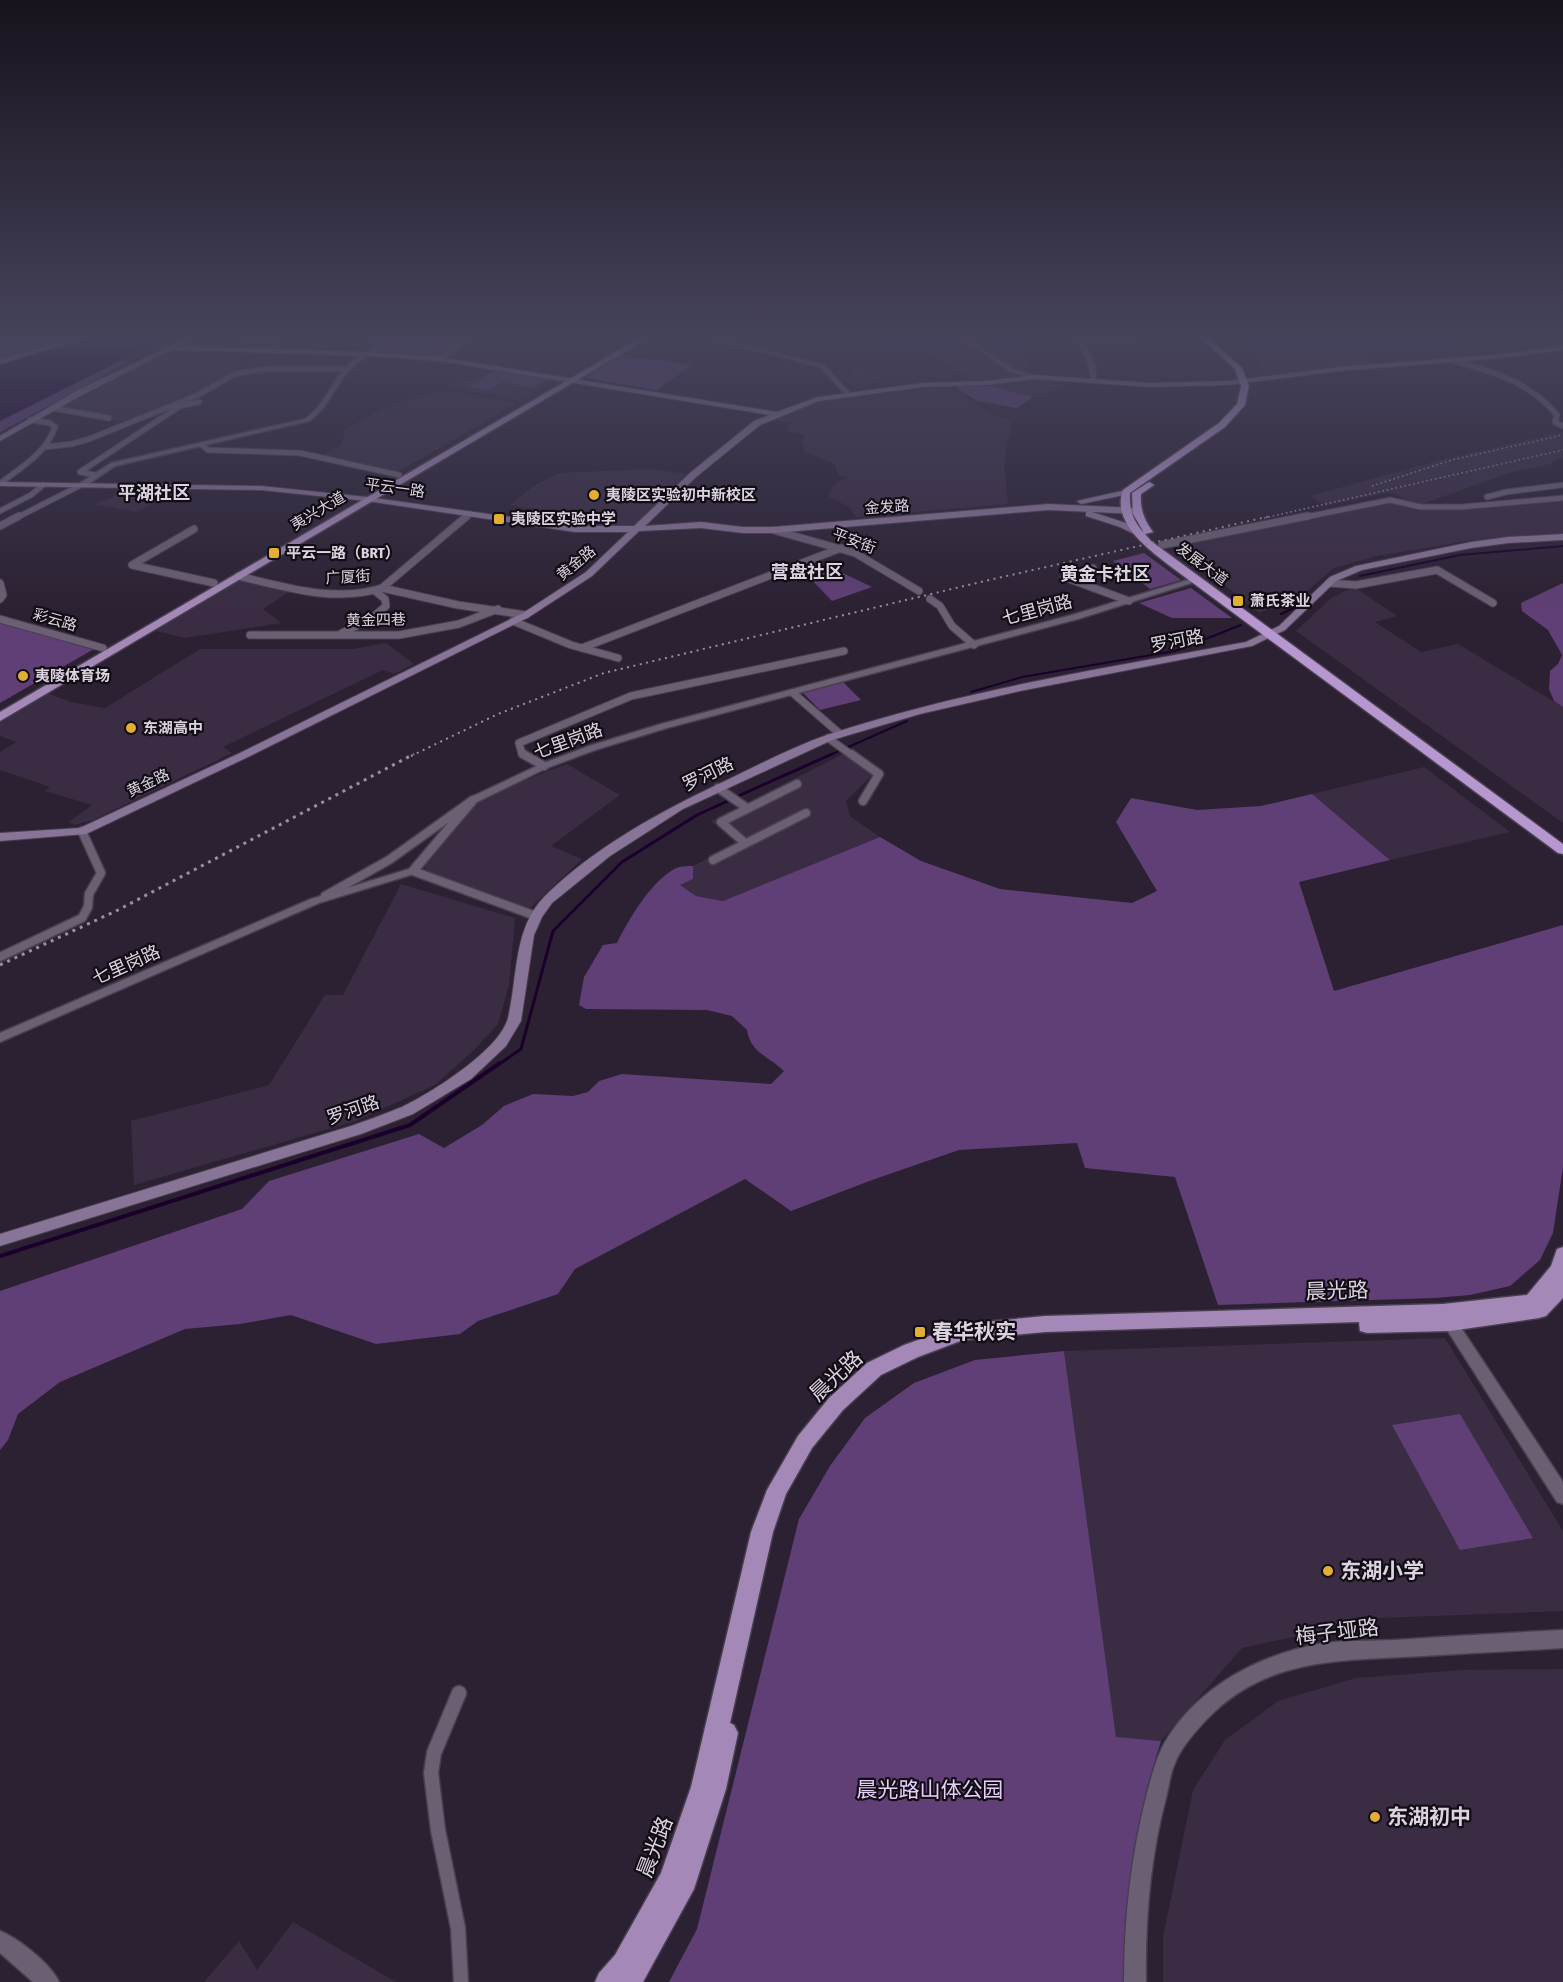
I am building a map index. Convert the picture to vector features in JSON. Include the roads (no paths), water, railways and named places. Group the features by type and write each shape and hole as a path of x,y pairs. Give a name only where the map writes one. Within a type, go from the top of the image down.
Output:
{"highway":[{"path":"1130,509 1126,492 1221,425"},
{"path":"1130,509 1137,494 1230,425"},
{"name":"发展大道","path":"1563,839 1274,632 1197,580 1139,533 1126,518 1130,509 1162,545 1274,632 1563,850"}],"main road":[{"path":"0,438 21,425"},
{"path":"0,438 21,425"},
{"name":"夷兴大道","path":"0,717 238,576 399,475 486,425"},
{"name":"夷兴大道","path":"0,708 488,425"},
{"name":"黄金路","path":"0,837 82,831 244,755 526,615 589,574 693,475 754,425"},
{"name":"平云一路","path":"1,483 83,484"},
{"name":"平云一路","path":"1,483 261,488 364,498 576,527 640,527"},
{"path":"1048,506 1105,498 1126,492"},
{"name":"平云一路","path":"364,498 597,531 640,527"},
{"path":"1048,506 1102,517 1139,533"},
{"name":"金发路","path":"640,527 700,525 743,530 773,530 1048,506"},
{"name":"金发路","path":"640,527 708,524 743,528 772,528 1048,506 1130,509"},
{"path":"657,511 675,519 708,524"},
{"path":"597,531 619,538 618,547"},
{"name":"罗河路","path":"0,1240 356,1130 408,1110 437,1093 466,1075 501,1043 514,1021 528,935 536,916 548,900 606,853 679,807 828,738 962,701 1249,644 1274,632 1333,579 1359,568 1417,554 1508,540 1563,537"},
{"name":"晨光路","path":"608,1982 624,1964 672,1879 703,1787 762,1532 777,1490 805,1442 836,1404 874,1370 911,1351 963,1332 1045,1324 1446,1317 1532,1302 1559,1269 1563,1254"},
{"name":"晨光路","path":"628,1982 681,1889 714,1789 733,1695 785,1492 812,1448 843,1409 879,1377 917,1357 964,1340 1047,1334 1446,1317 1539,1310 1563,1286"}],"street":[{"path":"1,483 45,447 52,437 55,427 53,425"},
{"path":"45,447 80,442 121,425"},
{"path":"95,475 80,472 150,425"},
{"path":"0,526 83,484 113,464 284,425"},
{"path":"202,445 208,450 300,453 399,475"},
{"path":"0,511 31,495 43,485"},
{"path":"1487,497 1506,492 1563,485"},
{"path":"1162,545 1390,500 1421,507 1461,507 1563,498"},
{"name":"广厦街","path":"238,576 296,589 338,594 375,591 382,588 470,514"},
{"path":"194,529 132,565 214,583"},
{"name":"平安街","path":"773,530 782,535 841,548 883,568 919,591"},
{"path":"582,648 841,548"},
{"path":"1093,568 1064,577 1129,601"},
{"path":"1329,583 1340,586 1361,585 1437,570 1493,603"},
{"name":"七里岗路","path":"0,1038 315,901 413,871 473,800 544,766 592,748 664,726 974,645 1197,580"},
{"path":"0,583 3,595 0,599"},
{"path":"382,588 458,605 498,609 526,615"},
{"path":"338,634 372,620 381,612 386,606 385,599 375,591"},
{"path":"930,599 940,606 952,626 974,645"},
{"name":"黄金四巷","path":"250,635 399,635 459,624 498,609"},
{"name":"彩云路","path":"0,619 103,648"},
{"path":"513,621 582,648 618,658"},
{"path":"544,766 522,754 519,743 631,696 844,651"},
{"path":"793,693 840,734"},
{"path":"828,738 879,774 863,801"},
{"path":"746,843 721,822 796,784"},
{"path":"718,788 747,808"},
{"path":"315,901 348,885 410,846 453,810 473,800"},
{"path":"712,860 806,813"},
{"path":"0,957 82,918 88,907 89,894 101,873 82,831"},
{"path":"413,871 536,916"},
{"path":"1446,1317 1563,1496"},
{"name":"梅子垭路","path":"1135,1982 1135,1934 1146,1831 1167,1759 1180,1736 1223,1692 1252,1675 1284,1662 1320,1653 1563,1639"},
{"path":"459,1693 434,1753 431,1773 438,1830 458,1928 461,1982"},
{"path":"0,1941 14,1950 48,1982"}],"waterway":[{"path":"1360,576 1460,555 1563,546"},
{"path":"1281,614 1305,603"},
{"path":"971,692 1022,677 1175,651 1241,625"},
{"path":"828,756 907,721"},
{"path":"736,797 832,754"},
{"path":"498,1065 521,1049 553,931 622,862 697,815 730,800"},
{"path":"0,1256 410,1125 500,1063"}],"railway":[{"path":"1372,486 1452,460 1563,435"},
{"path":"1264,518 1563,450"},
{"path":"411,756 498,714 604,673 989,580 1271,516"},
{"path":"0,965 118,910 414,754"}],"place":[{"name":"夷陵区实验初中新校区","path":"594,495"},
{"name":"夷陵区实验中学","path":"499,519"},
{"name":"平云一路（BRT）","path":"274,553"},
{"name":"萧氏茶业","path":"1238,601"},
{"name":"夷陵体育场","path":"23,676"},
{"name":"东湖高中","path":"131,728"},
{"name":"春华秋实","path":"920,1332"},
{"name":"东湖小学","path":"1328,1571"},
{"name":"东湖初中","path":"1375,1817"}],"district":[{"name":"平湖社区","path":"154,493"},
{"name":"营盘社区","path":"807,572"},
{"name":"黄金卡社区","path":"1105,574"}],"park label":[{"name":"晨光路山体公园","path":"930,1790"}]}
